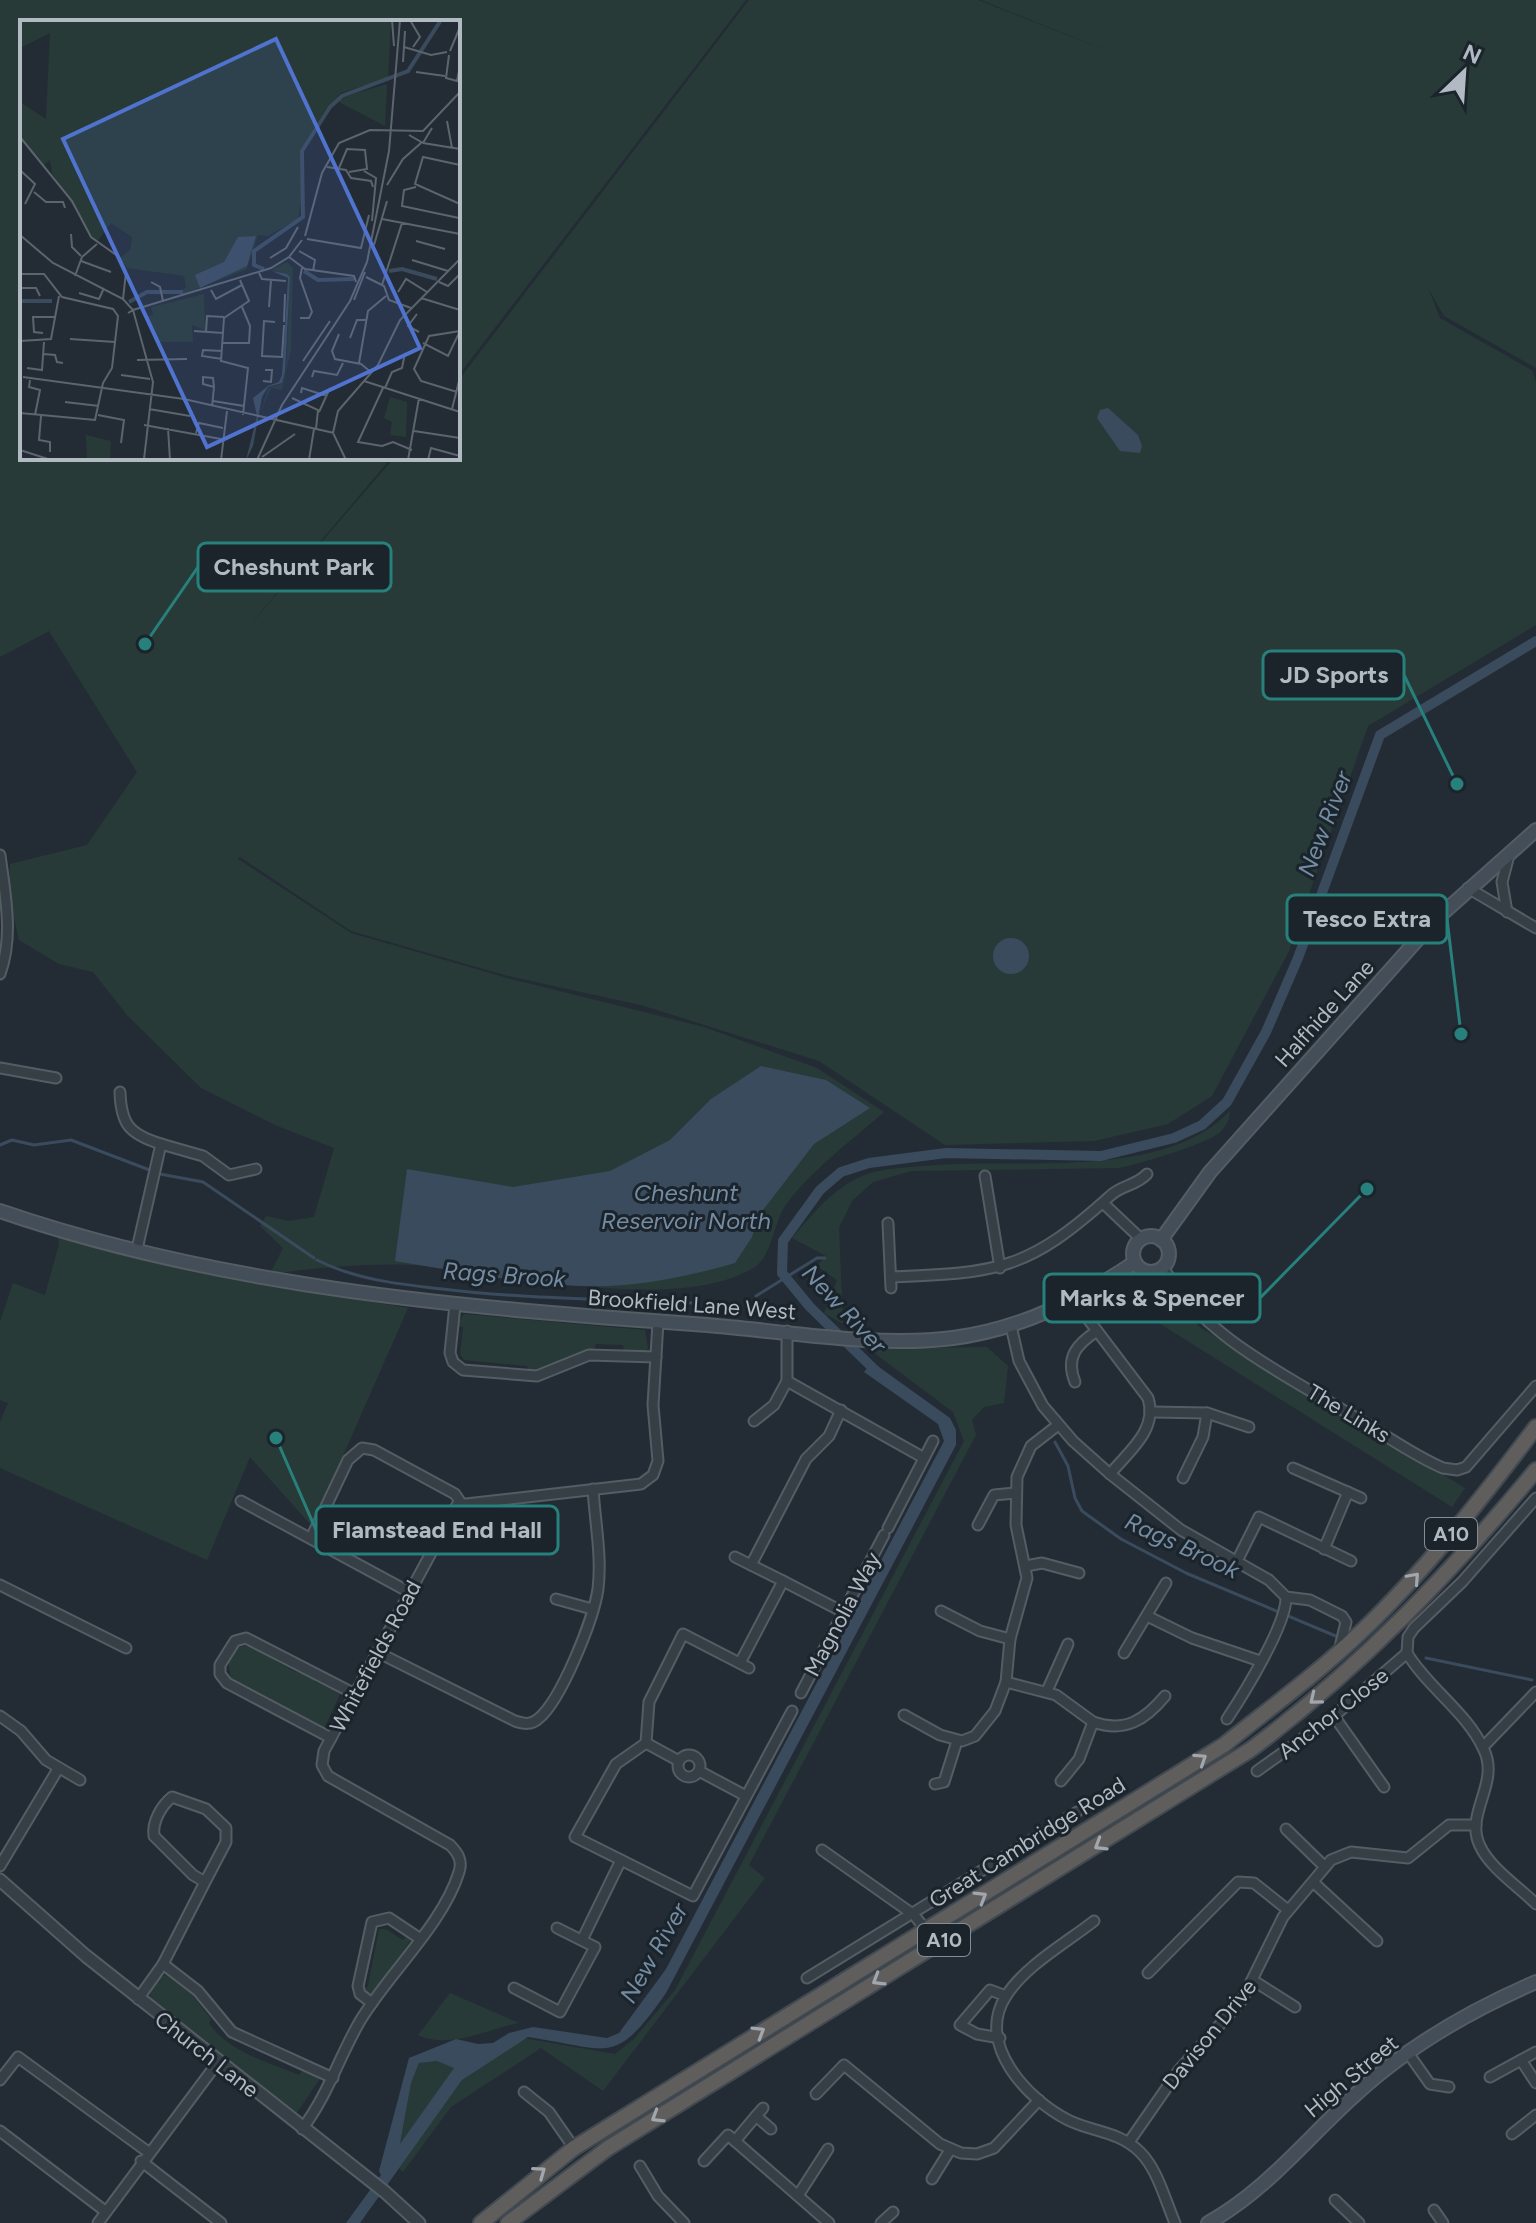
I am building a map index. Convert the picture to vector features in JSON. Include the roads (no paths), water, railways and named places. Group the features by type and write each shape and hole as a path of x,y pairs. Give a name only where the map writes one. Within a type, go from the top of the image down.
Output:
{"highway":[{"name":"Great Cambridge Road","path":"481,2223 574,2148 1224,1745 1337,1654 1417,1575 1536,1427"},
{"name":"Great Cambridge Road","path":"508,2223 608,2148 1250,1750 1323,1693 1399,1625 1456,1565 1536,1470"}],"main road":[{"name":"Halfhide Lane","path":"1161,1240 1245,1132 1468,888 1536,830"},
{"name":"Brookfield Lane West","path":"0,1211 137,1249 275,1281 455,1305 858,1337 951,1339 1011,1326 1078,1297 1135,1262"},
{"path":"1151,1236 1161,1240 1168,1255 1163,1267 1147,1272 1135,1262 1133,1250 1141,1239 1151,1236"},
{"name":"High Street","path":"1208,2223 1235,2208 1258,2189 1355,2095 1408,2053 1468,2016 1535,1984"}],"street":[{"path":"1507,912 1502,882 1509,851"},
{"path":"0,855 8,930 8,947 0,974"},
{"path":"1468,888 1536,928"},
{"path":"0,1068 56,1078"},
{"path":"120,1092 121,1114 134,1135 203,1156 229,1175 256,1169"},
{"path":"137,1249 161,1144"},
{"path":"888,1223 891,1282 1000,1268 1015,1264 1063,1237 1118,1189 1136,1184 1147,1174"},
{"path":"985,1176 1000,1268"},
{"path":"1103,1203 1141,1239"},
{"name":"The Links","path":"1163,1267 1174,1287 1213,1327 1295,1382 1443,1468 1457,1470 1466,1467 1536,1386"},
{"path":"455,1305 450,1353 455,1365 463,1370 537,1376 589,1355 656,1357"},
{"path":"1085,1315 1148,1398 1153,1412 1144,1434 1110,1474"},
{"path":"311,1538 348,1460 362,1448 374,1450 455,1494 461,1503 641,1484 655,1472 658,1322"},
{"path":"1011,1326 1019,1361 1031,1387 1058,1425 1110,1474 1181,1530 1269,1580 1286,1602"},
{"path":"754,1421 774,1405 787,1381 787,1331"},
{"path":"1075,1382 1070,1366 1073,1352 1097,1331"},
{"path":"787,1381 924,1458"},
{"path":"751,1565 806,1459 829,1436 841,1410"},
{"path":"1153,1412 1207,1413 1249,1427"},
{"path":"1183,1478 1203,1437 1207,1413"},
{"path":"904,1715 957,1741 971,1739 995,1711 1006,1682 1010,1639 1023,1594 1026,1566 1016,1525 1015,1493 1028,1450 1058,1425"},
{"name":"Magnolia Way","path":"801,1693 933,1441"},
{"path":"1293,1468 1361,1498"},
{"path":"377,1652 526,1724 536,1721 545,1712 559,1687 590,1624 597,1592 599,1556 593,1489"},
{"path":"1324,1549 1348,1492"},
{"path":"978,1525 992,1497 1015,1493"},
{"path":"1536,1498 1462,1582 1414,1628 1408,1637 1407,1653 1483,1747 1490,1774 1476,1825 1482,1851 1536,1904"},
{"path":"241,1501 409,1592"},
{"name":"Whitefields Road","path":"302,2129 372,2003 419,1938 459,1874 458,1855 450,1845 328,1776 322,1760 453,1510 461,1503"},
{"path":"1236,1563 1259,1517 1351,1561"},
{"path":"735,1557 843,1612"},
{"path":"1026,1566 1042,1563 1079,1573"},
{"path":"646,1743 649,1702 683,1634 744,1665 783,1581"},
{"path":"1124,1653 1166,1583"},
{"path":"0,1585 126,1648"},
{"path":"556,1599 592,1609"},
{"path":"1286,1602 1310,1600 1342,1616 1346,1622 1345,1637 1337,1654"},
{"path":"1227,1719 1260,1661 1286,1602"},
{"path":"941,1611 980,1631 1010,1639"},
{"path":"1147,1616 1192,1638 1260,1661"},
{"path":"331,1738 227,1683 220,1674 220,1665 235,1641 246,1638 355,1694"},
{"path":"1047,1691 1068,1644"},
{"name":"Anchor Close","path":"1257,1771 1334,1716 1407,1653"},
{"path":"1006,1682 1047,1691 1064,1699 1093,1722 1115,1727 1129,1726 1152,1710 1165,1696"},
{"path":"1483,1747 1536,1692"},
{"path":"646,1743 616,1764 575,1837 693,1896 792,1711"},
{"path":"0,1716 15,1726 37,1752 58,1769 80,1780"},
{"path":"1334,1716 1384,1787"},
{"path":"1061,1781 1079,1759 1093,1722"},
{"path":"935,1784 944,1782 957,1741"},
{"path":"646,1743 679,1761 678,1768 686,1776 699,1771 746,1796"},
{"path":"0,1866 58,1769"},
{"path":"138,1999 163,1964 226,1842 226,1828 206,1809 172,1797 165,1803 155,1824 154,1836 193,1875 205,1882"},
{"path":"807,1978 1077,1812"},
{"path":"1286,1829 1325,1867 1335,1857 1351,1852 1403,1860 1416,1854 1449,1825 1476,1825"},
{"path":"822,1850 914,1915 926,1930"},
{"path":"582,1940 621,1860"},
{"name":"Davison Drive","path":"1129,2142 1165,2088 1229,2016 1254,1981 1278,1925 1325,1867"},
{"name":"Church Lane","path":"0,1880 138,1999 385,2192 419,2223"},
{"path":"1148,1973 1238,1882 1254,1883 1288,1910"},
{"path":"1313,1882 1377,1941"},
{"path":"372,2003 360,1994 358,1986 372,1922 389,1918 419,1938"},
{"path":"1094,1921 1035,1966 1006,1996 1000,2016 1000,2038 1011,2071 1039,2100 1075,2123 1129,2142 1151,2167 1175,2223"},
{"path":"514,1988 560,2012 595,1947 557,1928"},
{"path":"163,1964 198,1991 232,2032 333,2078"},
{"path":"1254,1981 1295,2007"},
{"path":"1000,2038 977,2034 960,2025 990,1990 1006,1996"},
{"path":"1490,2077 1536,2052"},
{"path":"1408,2053 1430,2084 1449,2087"},
{"path":"0,2080 18,2057 148,2152"},
{"path":"1521,2060 1536,2083"},
{"path":"98,2223 141,2161 218,2062"},
{"path":"816,2094 844,2065 950,2150 970,2154 994,2148 1039,2100"},
{"path":"524,2092 549,2112 574,2148"},
{"path":"735,2141 759,2112 771,2129"},
{"path":"1512,2134 1536,2115"},
{"path":"0,2131 105,2211"},
{"path":"704,2161 728,2135 829,2223"},
{"path":"799,2194 828,2149"},
{"path":"932,2179 950,2150"},
{"path":"141,2161 221,2223"},
{"path":"640,2166 658,2196 684,2223"},
{"path":"1335,2200 1359,2223"},
{"path":"1434,2210 1443,2223"},
{"path":"881,2223 893,2212"}],"water":[{"path":"1108,408 1138,435 1142,446 1140,453 1120,451 1097,418 1100,410"},
{"path":"1011,938 1024,943 1029,956 1024,969 1011,974 998,969 993,956 998,943"},
{"name":"Cheshunt Reservoir North","path":"761,1066 826,1080 870,1108 814,1144 759,1215 752,1237 735,1263 656,1281 582,1286 502,1278 395,1261 407,1169 513,1187 610,1171 670,1140 711,1099"},
{"path":"872,1362 950,1418 956,1430 956,1445 666,1993 649,2017 621,2043 608,2048 594,2048 528,2037 462,2080 360,2223 346,2223 381,2175 379,2171 409,2058 456,2039 478,2044 493,2043 509,2033 533,2027 607,2038 619,2033 666,1969 944,1441 938,1424 864,1372","holes":["437,2061 454,2068 400,2144 411,2083 419,2063"]}],"waterway":[{"name":"New River","path":"877,1372 810,1307 782,1273 783,1241 820,1190 841,1172 869,1163 946,1153 1101,1156 1174,1138 1202,1125 1227,1102 1266,1032 1298,958 1380,735 1536,641"},
{"name":"Rags Brook","path":"0,1145 12,1140 34,1145 71,1140 160,1174 203,1182 314,1258"},
{"name":"Rags Brook","path":"756,1296 817,1258 825,1258"},
{"name":"Rags Brook","path":"317,1260 363,1277 426,1287 535,1297 692,1303"},
{"name":"Rags Brook","path":"1055,1442 1068,1466 1075,1498 1082,1511 1121,1539 1186,1573 1338,1637"},
{"name":"Rags Brook","path":"1426,1658 1532,1680"}],"place":[{"name":"Cheshunt Park","path":"145,644"},
{"name":"JD Sports","path":"1457,784"},
{"name":"Tesco Extra","path":"1461,1034"},
{"name":"Marks & Spencer","path":"1367,1189"},
{"name":"Flamstead End Hall","path":"276,1438"}]}
